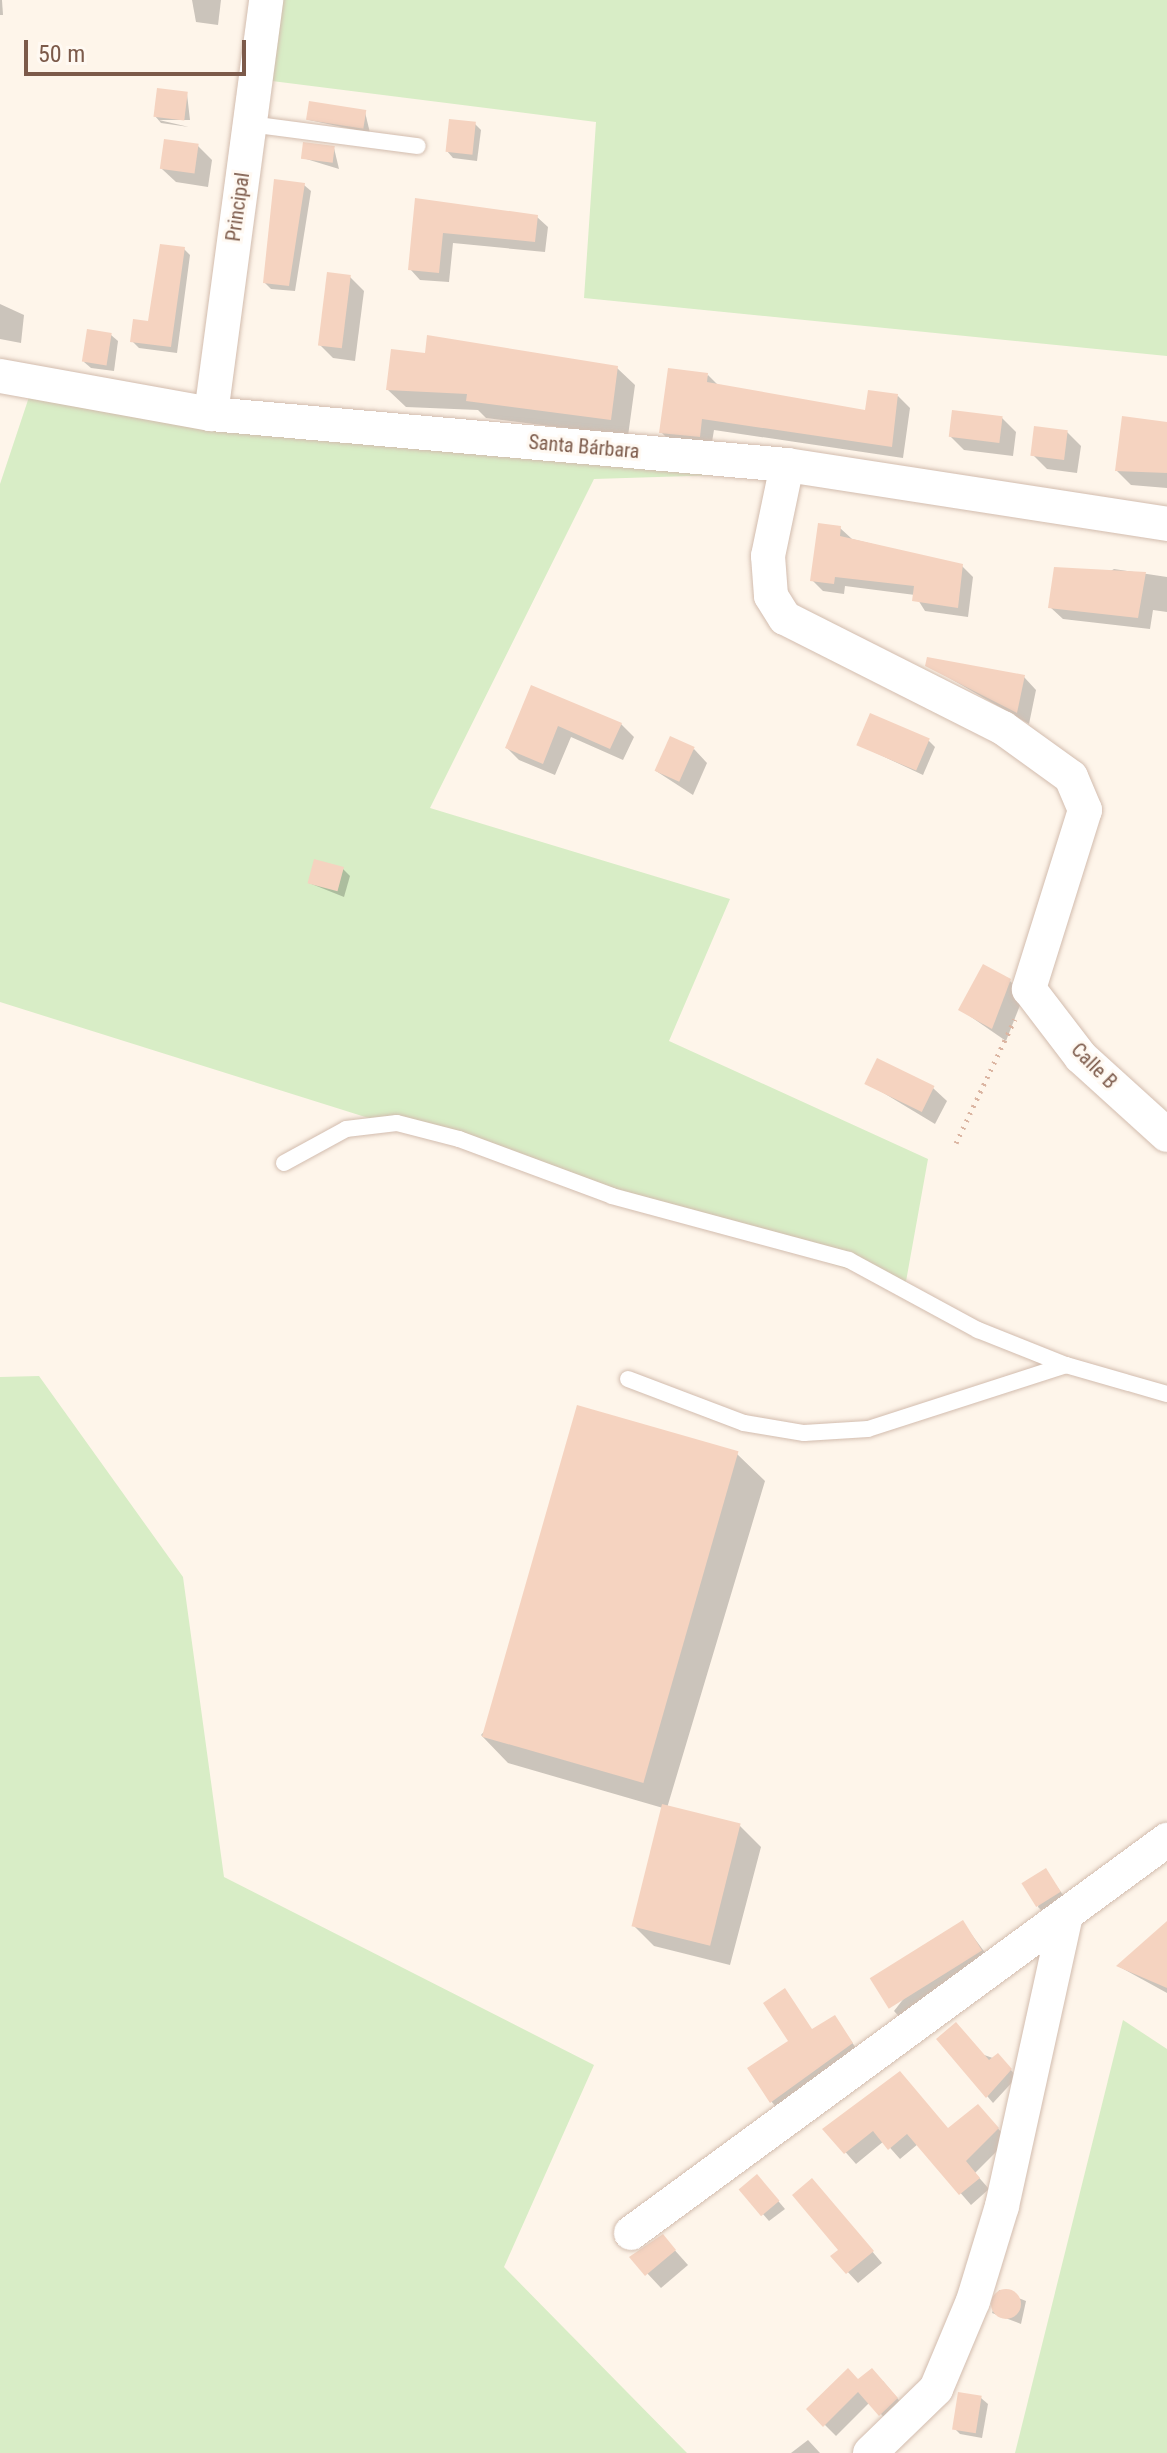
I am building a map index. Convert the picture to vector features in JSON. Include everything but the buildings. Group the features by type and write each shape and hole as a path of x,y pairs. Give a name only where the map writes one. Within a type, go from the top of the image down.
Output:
{"street":[{"name":"Principal","path":"211,414 266,0"},
{"name":"Santa Bárbara","path":"0,376 211,414 787,465 1167,524"},
{"path":"787,465 768,556 771,596 785,618 1003,728 1071,777 1085,810 1029,989"},
{"name":"Calle B","path":"1029,989 1081,1057 1167,1135"},
{"path":"631,2233 1167,1840"},
{"path":"870,2453 936,2389 973,2301 1002,2206 1066,1915"}],"lane":[{"path":"250,124 418,146"},
{"path":"284,1163 346,1129 397,1123 459,1139 612,1196 849,1260 978,1330 1066,1365 1167,1394"},
{"path":"628,1379 744,1423 804,1433 868,1429 1066,1365"}],"path":[{"path":"956,1143 1029,989"}],"green space":[{"path":"275,0 1167,0 1167,356 584,298 596,122 264,80"},
{"path":"35,379 754,474 594,479 430,808 730,899 669,1041 928,1159 905,1287 0,1002 0,484"},
{"path":"39,1376 183,1577 224,1877 594,2065 504,2267 687,2453 0,2453 0,1377"},
{"path":"1123,2020 1167,2049 1167,2453 1015,2453"}]}
